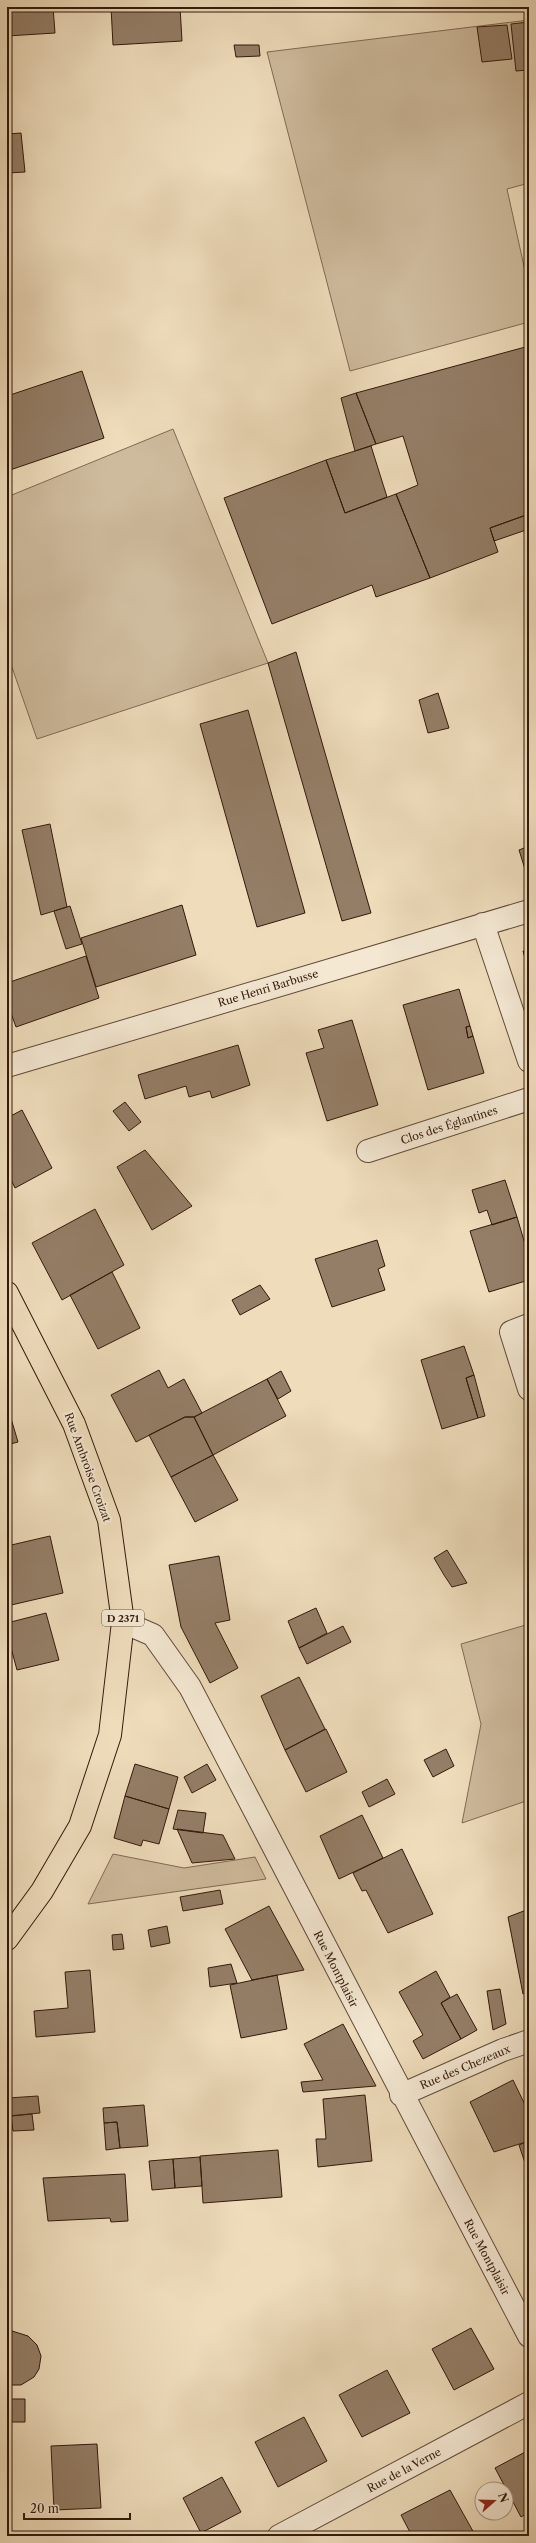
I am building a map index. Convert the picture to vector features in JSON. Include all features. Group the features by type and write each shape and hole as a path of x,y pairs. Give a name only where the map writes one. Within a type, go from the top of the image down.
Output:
{"main road":[{"name":"Rue Ambroise Croizat","path":"7,1293 74,1424 106,1512 123,1622 110,1735 80,1826 42,1891 7,1939"}],"street":[{"name":"Rue Henri Barbusse","path":"7,1066 529,911"},
{"path":"483,924 529,1061"},
{"name":"Clos des Églantines","path":"368,1151 529,1099"},
{"path":"529,1325 511,1332 529,1389"},
{"name":"Rue Montplaisir","path":"123,1622 153,1635 190,1687 401,2094 529,2336"},
{"name":"Rue des Chezeaux","path":"401,2094 503,2050 529,2041"},
{"name":"Rue de la Verne","path":"279,2536 529,2403"}],"shaded area":[{"path":"529,20 529,183 507,189 529,289 529,322 350,371 267,52"},
{"path":"173,429 268,663 37,739 7,653 7,497"},
{"path":"529,1624 529,1800 462,1823 481,1724 461,1644"},
{"path":"113,1854 184,1868 255,1857 266,1879 88,1904"}],"building":[{"path":"7,7 53,7 55,33 7,36"},
{"path":"111,7 180,7 182,41 113,45"},
{"path":"529,22 529,70 516,71 511,24"},
{"path":"507,25 512,59 482,62 477,27"},
{"path":"234,45 259,45 260,56 236,57"},
{"path":"21,133 25,172 7,173 7,134"},
{"path":"529,346 529,514 490,528 498,552 430,578 396,494 418,485 403,436 376,444 356,393"},
{"path":"82,371 104,438 7,471 7,396"},
{"path":"356,393 376,444 355,451 341,398"},
{"path":"371,446 387,497 345,513 326,460"},
{"path":"326,460 345,513 396,494 430,578 376,597 372,585 272,624 224,498"},
{"path":"529,514 529,529 494,541 490,528"},
{"path":"296,652 371,913 342,921 268,663"},
{"path":"438,693 449,728 428,733 419,700"},
{"path":"248,710 305,913 257,927 200,724"},
{"path":"50,824 67,907 41,915 22,830"},
{"path":"529,846 529,882 519,850"},
{"path":"182,905 196,955 96,987 81,938"},
{"path":"70,906 82,944 66,949 54,911"},
{"path":"529,950 529,973 523,951"},
{"path":"86,956 99,998 16,1027 7,1002 7,983"},
{"path":"459,989 470,1026 466,1027 468,1038 473,1036 484,1073 428,1090 403,1005"},
{"path":"352,1020 378,1105 327,1121 306,1053 324,1048 318,1030"},
{"path":"470,1026 473,1036 468,1038 466,1027"},
{"path":"238,1045 250,1085 212,1098 210,1091 189,1097 186,1086 145,1099 138,1075"},
{"path":"125,1102 141,1122 129,1131 113,1111"},
{"path":"22,1110 52,1168 15,1188 7,1171 7,1118"},
{"path":"145,1150 192,1206 152,1230 117,1167"},
{"path":"505,1180 517,1217 492,1225 487,1210 479,1213 472,1190"},
{"path":"95,1209 124,1265 62,1300 32,1243"},
{"path":"517,1217 527,1251 529,1250 529,1280 489,1292 470,1231"},
{"path":"377,1240 385,1266 378,1269 385,1290 332,1307 315,1259"},
{"path":"112,1272 140,1328 98,1349 70,1295"},
{"path":"260,1285 270,1299 240,1315 232,1300"},
{"path":"464,1346 474,1375 466,1378 478,1418 442,1429 421,1360"},
{"path":"159,1370 168,1388 184,1379 202,1413 194,1417 185,1417 136,1442 111,1395"},
{"path":"281,1371 291,1391 278,1399 267,1379"},
{"path":"474,1375 485,1416 478,1418 466,1378"},
{"path":"267,1379 286,1416 213,1455 194,1417"},
{"path":"7,1405 18,1442 7,1445"},
{"path":"185,1417 194,1417 213,1455 171,1477 149,1435"},
{"path":"213,1455 238,1500 195,1522 171,1477"},
{"path":"50,1536 63,1593 7,1606 7,1546"},
{"path":"447,1550 467,1583 452,1587 444,1575 434,1558"},
{"path":"219,1556 230,1620 215,1623 238,1668 210,1683 181,1627 169,1565"},
{"path":"316,1608 327,1633 299,1648 288,1621"},
{"path":"46,1613 59,1660 17,1670 7,1633 7,1623"},
{"path":"343,1626 351,1642 307,1664 299,1648"},
{"path":"299,1677 325,1729 285,1750 261,1696"},
{"path":"326,1729 347,1772 306,1792 285,1750"},
{"path":"7,1741 11,1763 7,1764"},
{"path":"446,1749 454,1766 433,1777 424,1760"},
{"path":"135,1764 178,1777 169,1809 125,1796"},
{"path":"207,1764 216,1780 192,1793 184,1777"},
{"path":"387,1779 395,1794 369,1807 362,1792"},
{"path":"125,1796 169,1809 159,1844 143,1840 141,1846 114,1838"},
{"path":"178,1810 206,1813 203,1833 173,1829"},
{"path":"362,1815 383,1858 339,1879 320,1836"},
{"path":"177,1829 223,1835 235,1859 192,1863"},
{"path":"402,1849 433,1914 388,1933 366,1890 362,1891 353,1873"},
{"path":"220,1890 223,1904 183,1911 180,1897"},
{"path":"269,1906 304,1970 252,1980 225,1929"},
{"path":"529,1909 529,1992 523,1994 508,1917"},
{"path":"167,1926 170,1943 151,1947 148,1930"},
{"path":"122,1934 124,1949 113,1950 112,1935"},
{"path":"231,1964 237,1983 210,1987 208,1968"},
{"path":"90,1970 95,2032 36,2037 34,2011 68,2008 65,1972"},
{"path":"436,1971 450,1997 441,2003 461,2039 423,2059 413,2041 423,2035 399,1992"},
{"path":"277,1975 287,2029 241,2038 230,1985"},
{"path":"500,1989 506,2024 493,2030 487,1991"},
{"path":"457,1994 477,2030 461,2039 441,2003"},
{"path":"343,2024 376,2086 303,2092 301,2082 323,2080 304,2044"},
{"path":"513,2080 529,2113 529,2141 494,2152 470,2102"},
{"path":"365,2095 372,2161 318,2167 316,2139 326,2139 323,2099"},
{"path":"38,2096 40,2113 9,2116 8,2098"},
{"path":"144,2105 148,2146 120,2148 117,2122 104,2123 103,2108"},
{"path":"32,2114 34,2130 13,2131 11,2116"},
{"path":"117,2122 120,2148 106,2150 104,2123"},
{"path":"529,2141 529,2175 519,2145"},
{"path":"278,2150 282,2197 203,2203 200,2156"},
{"path":"200,2157 202,2186 175,2188 173,2159"},
{"path":"173,2159 175,2188 152,2190 149,2161"},
{"path":"125,2174 128,2221 111,2222 110,2218 48,2221 43,2178"},
{"path":"471,2328 494,2369 454,2390 432,2349"},
{"path":"12,2331 28,2336 37,2345 41,2356 39,2369 34,2377 21,2385 7,2385 7,2333"},
{"path":"387,2370 410,2413 362,2437 339,2395"},
{"path":"7,2399 25,2399 25,2422 7,2422"},
{"path":"304,2417 327,2461 278,2487 255,2442"},
{"path":"97,2444 101,2508 54,2510 51,2446"},
{"path":"529,2450 529,2512 521,2517 514,2504 514,2481 502,2481 495,2468"},
{"path":"222,2477 241,2512 201,2533 183,2498"},
{"path":"450,2490 474,2533 468,2536 412,2536 401,2515"}]}
